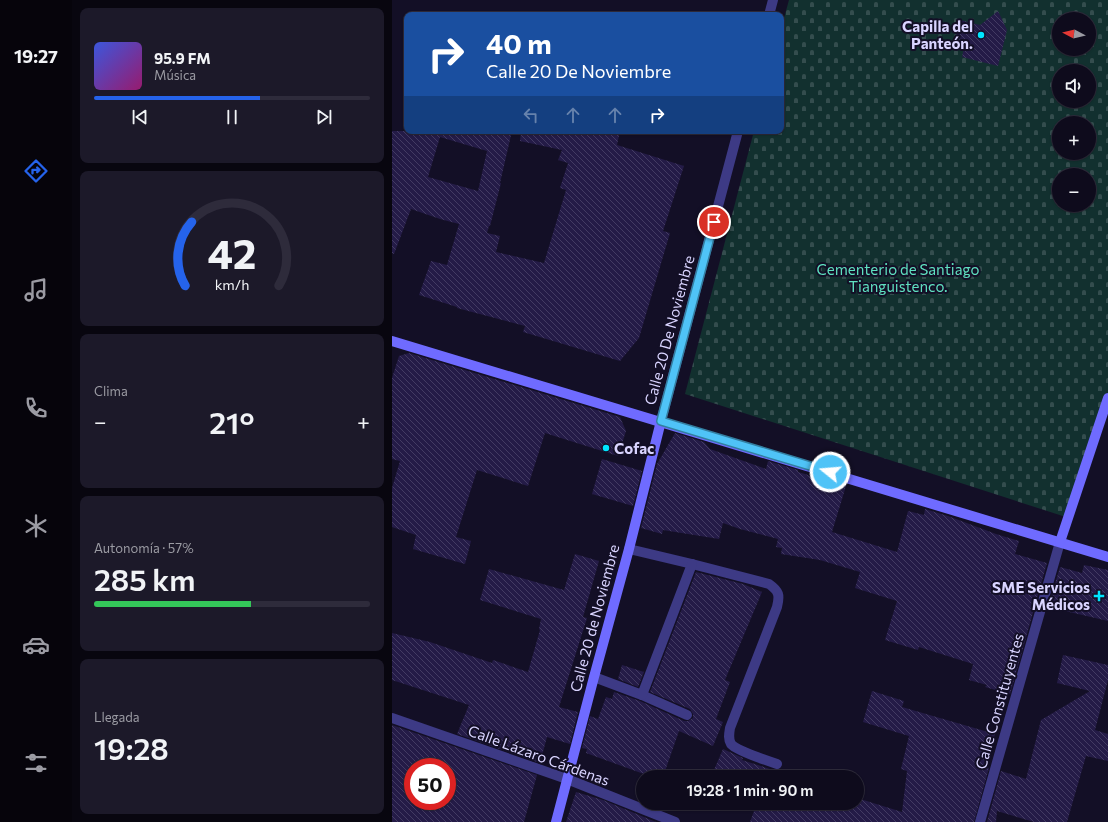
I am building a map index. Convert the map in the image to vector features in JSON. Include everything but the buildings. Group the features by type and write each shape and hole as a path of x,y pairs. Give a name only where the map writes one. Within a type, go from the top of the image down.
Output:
{"main road":[{"path":"392,341 1108,557"},
{"path":"1060,542 1108,398"},
{"name":"Calle 20 de Noviembre","path":"556,822 629,549 661,421"}],"street":[{"path":"770,12 773,0"},
{"name":"Calle 20 De Noviembre","path":"661,421 737,134"},
{"name":"Calle Constituyentes","path":"980,822 1060,542"},
{"path":"629,549 769,584 777,590 780,598 778,607 730,728 729,737 731,744 737,748 777,764"},
{"path":"642,695 692,564"},
{"path":"594,677 642,695 687,715"},
{"name":"Calle Lázaro Cárdenas","path":"392,718 567,779 676,822"}],"green space":[{"name":"Cementerio de Santiago Tianguistenco.","path":"789,0 1108,0 1108,411 1072,519 685,394 753,134 784,134 784,18"}],"place":[{"name":"Capilla del Panteón.","path":"981,35"},
{"name":"Cofac","path":"606,448"},
{"name":"SME Servicios Médicos","path":"1099,596"}],"route":[{"path":"714,222 661,421 830,472"}]}
